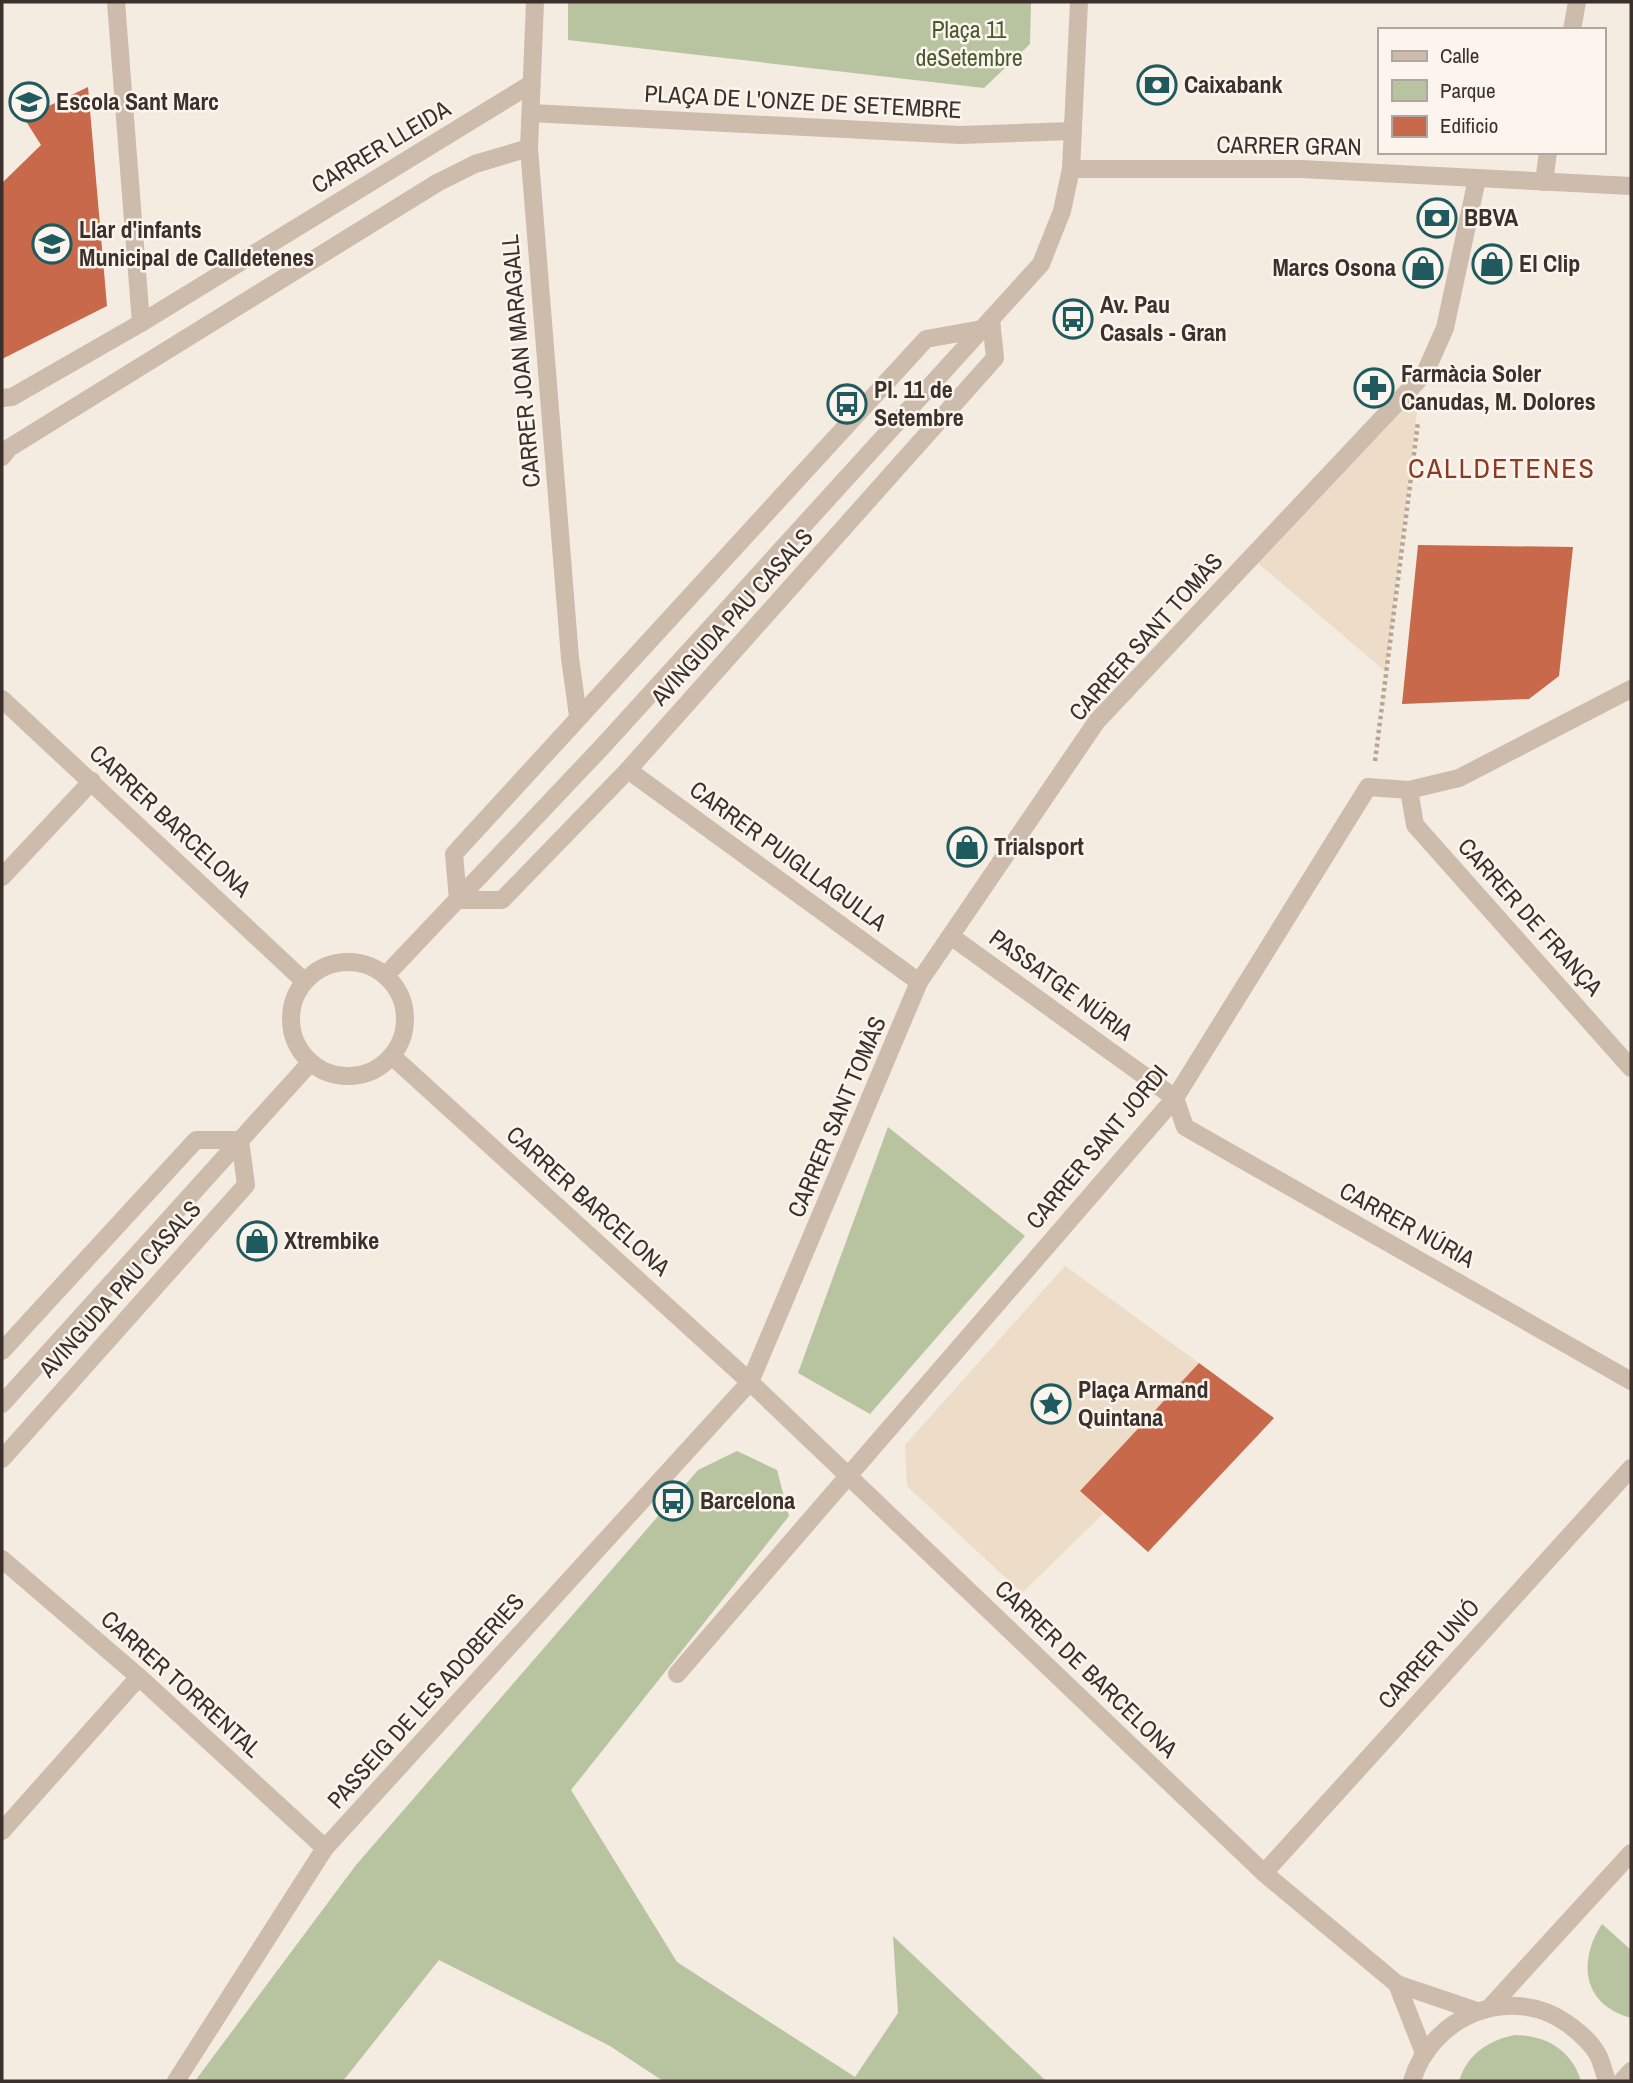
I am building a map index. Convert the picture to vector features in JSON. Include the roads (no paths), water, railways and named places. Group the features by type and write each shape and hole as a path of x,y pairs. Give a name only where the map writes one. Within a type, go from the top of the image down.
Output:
{"street":[{"path":"116,2 141,323"},
{"name":"CARRER JOAN MARAGALL","path":"536,2 528,148 570,658 578,716"},
{"name":"AVINGUDA PAU CASALS","path":"386,975 602,747 1041,264 1062,211 1070,169 1079,2"},
{"path":"1572,28 1577,2"},
{"name":"CARRER LLEIDA","path":"2,398 12,397 141,323 531,84"},
{"name":"PLAÇA DE L'ONZE DE SETEMBRE","path":"531,113 960,135 1072,131"},
{"path":"2,457 9,448 437,183 475,164 528,148"},
{"path":"1544,182 1548,154"},
{"name":"CARRER GRAN","path":"1070,169 1301,169 1631,186"},
{"name":"CARRER SANT TOMÀS","path":"750,1382 919,982 1097,721 1425,373 1445,328 1476,179"},
{"name":"AVINGUDA PAU CASALS","path":"458,900 454,854 578,716 926,339 987,324"},
{"name":"AVINGUDA PAU CASALS","path":"458,900 502,900 628,770 995,358 987,324"},
{"path":"1409,790 1458,778 1631,689"},
{"name":"CARRER BARCELONA","path":"2,699 304,981"},
{"name":"CARRER PUIGLLAGULLA","path":"628,770 919,982"},
{"path":"2,877 92,781"},
{"name":"CARRER SANT JORDI","path":"848,1474 1175,1098 1368,786 1409,790"},
{"name":"CARRER DE FRANÇA","path":"1409,790 1415,825 1631,1068"},
{"name":"PASSATGE NÚRIA","path":"952,937 1175,1098"},
{"path":"359,962 386,975 403,1000 405,1029 392,1056 368,1073 337,1076 310,1063 293,1038 292,1028 291,1008 304,981 329,964 359,962"},
{"name":"CARRER BARCELONA","path":"392,1056 750,1382"},
{"name":"AVINGUDA PAU CASALS","path":"2,1404 310,1063"},
{"name":"CARRER NÚRIA","path":"1175,1098 1185,1127 1631,1381"},
{"name":"AVINGUDA PAU CASALS","path":"2,1351 196,1140 240,1140"},
{"name":"AVINGUDA PAU CASALS","path":"2,1460 246,1185 240,1140"},
{"name":"CARRER DE BARCELONA","path":"750,1382 1264,1873 1396,1984 1485,2008 1529,2006 1555,2015 1583,2035 1598,2055 1606,2081"},
{"name":"PASSEIG DE LES ADOBERIES","path":"176,2081 325,1848 750,1382"},
{"name":"CARRER UNIÓ","path":"1264,1873 1631,1468"},
{"path":"677,1674 848,1474"},
{"name":"CARRER TORRENTAL","path":"2,1559 139,1677 325,1848"},
{"path":"2,1831 139,1677"},
{"path":"1412,2081 1424,2053 1457,2020 1485,2008 1631,1853"},
{"name":"CARRER DE BARCELONA","path":"1396,1984 1424,2053"},
{"path":"1622,2081 1631,2071"}],"place":[{"name":"Caixabank","path":"1157,85"},
{"name":"Escola Sant Marc","path":"29,102"},
{"name":"BBVA","path":"1437,218"},
{"name":"Llar d'infants Municipal de Calldetenes","path":"52,244"},
{"name":"El Clip","path":"1492,264"},
{"name":"Marcs Osona","path":"1423,268"},
{"name":"Av. Pau Casals - Gran","path":"1073,319"},
{"name":"Farmàcia Soler Canudas, M. Dolores","path":"1374,388"},
{"name":"Pl. 11 de Setembre","path":"847,404"},
{"name":"Trialsport","path":"967,847"},
{"name":"Xtrembike","path":"257,1241"},
{"name":"Plaça Armand Quintana","path":"1051,1404"},
{"name":"Barcelona","path":"673,1501"}],"district":[{"name":"CALLDETENES","path":"1502,468"}],"park label":[{"name":"Plaça 11 deSetembre","path":"969,44"}]}
